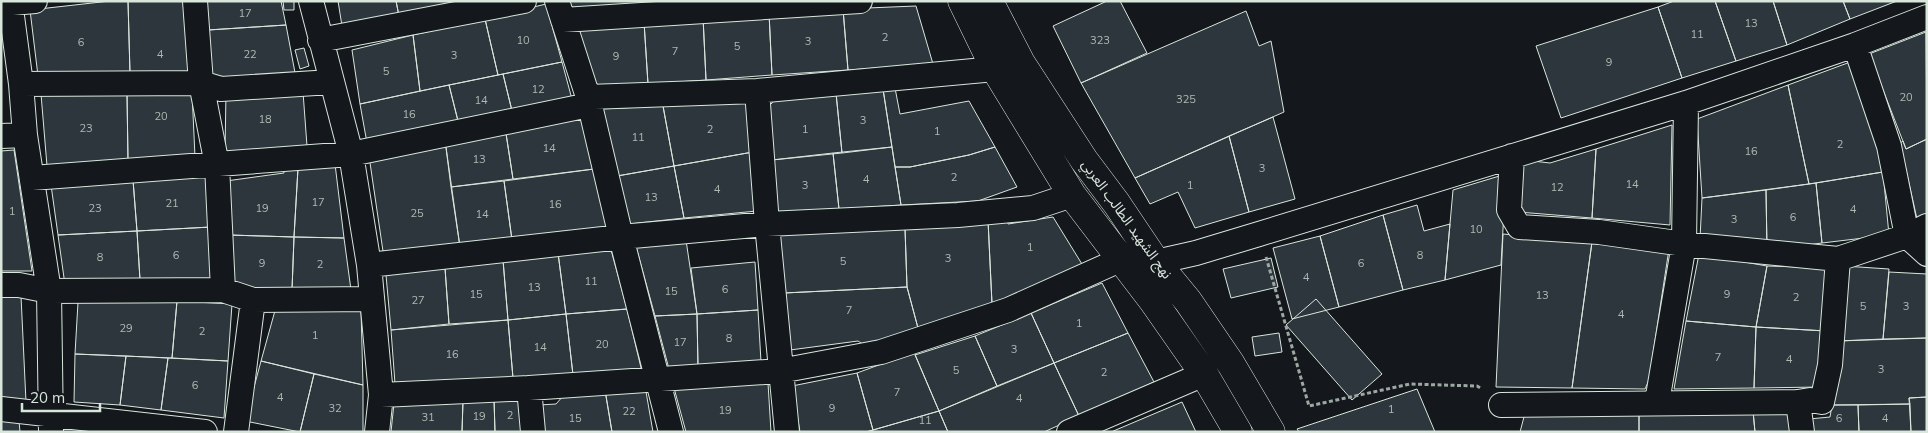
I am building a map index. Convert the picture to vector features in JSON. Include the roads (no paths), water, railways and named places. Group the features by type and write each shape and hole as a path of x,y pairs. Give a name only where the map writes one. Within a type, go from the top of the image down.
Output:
{"main road":[{"name":"نهج الشهيد الطالب العربي","path":"962,1 995,69 1072,195 1122,259 1204,374 1238,432"},
{"name":"نهج الشهيد الطالب العربي","path":"989,1 1021,62 1084,160 1117,204 1156,262 1188,301 1231,364 1271,432"}],"street":[{"path":"35,1 7,3 21,84 25,135 49,291 51,423"},
{"path":"195,1 201,83 217,165 222,290"},
{"path":"311,1 351,154 369,265 381,395 377,432"},
{"path":"320,40 524,1"},
{"path":"671,432 621,237 589,101 560,11 860,1"},
{"path":"381,395 529,388 780,371 881,352 1008,310 1122,259 1156,262 1196,253 1260,234 1686,103 1855,45 1927,17"},
{"path":"1855,45 1917,231 1927,254"},
{"path":"32,178 351,154 589,101 757,91 995,69 1021,62"},
{"path":"21,84 201,83 221,89 332,82"},
{"path":"757,91 767,224 787,432"},
{"path":"1658,402 1684,244 1686,103"},
{"path":"1,136 25,135"},
{"path":"1512,156 1510,210 1519,227 1599,232 1684,244 1838,258 1917,231"},
{"path":"369,265 621,237 767,224 968,214 1033,208 1072,195"},
{"path":"1501,404 1798,402 1810,400 1822,402 1830,365 1838,258"},
{"path":"1,285 19,285 49,291 222,290 253,300 372,298"},
{"path":"236,432 253,300"},
{"path":"1069,432 1204,374"},
{"path":"529,388 533,432"},
{"path":"1798,402 1802,432"},
{"path":"1,409 51,423 205,432"}]}
